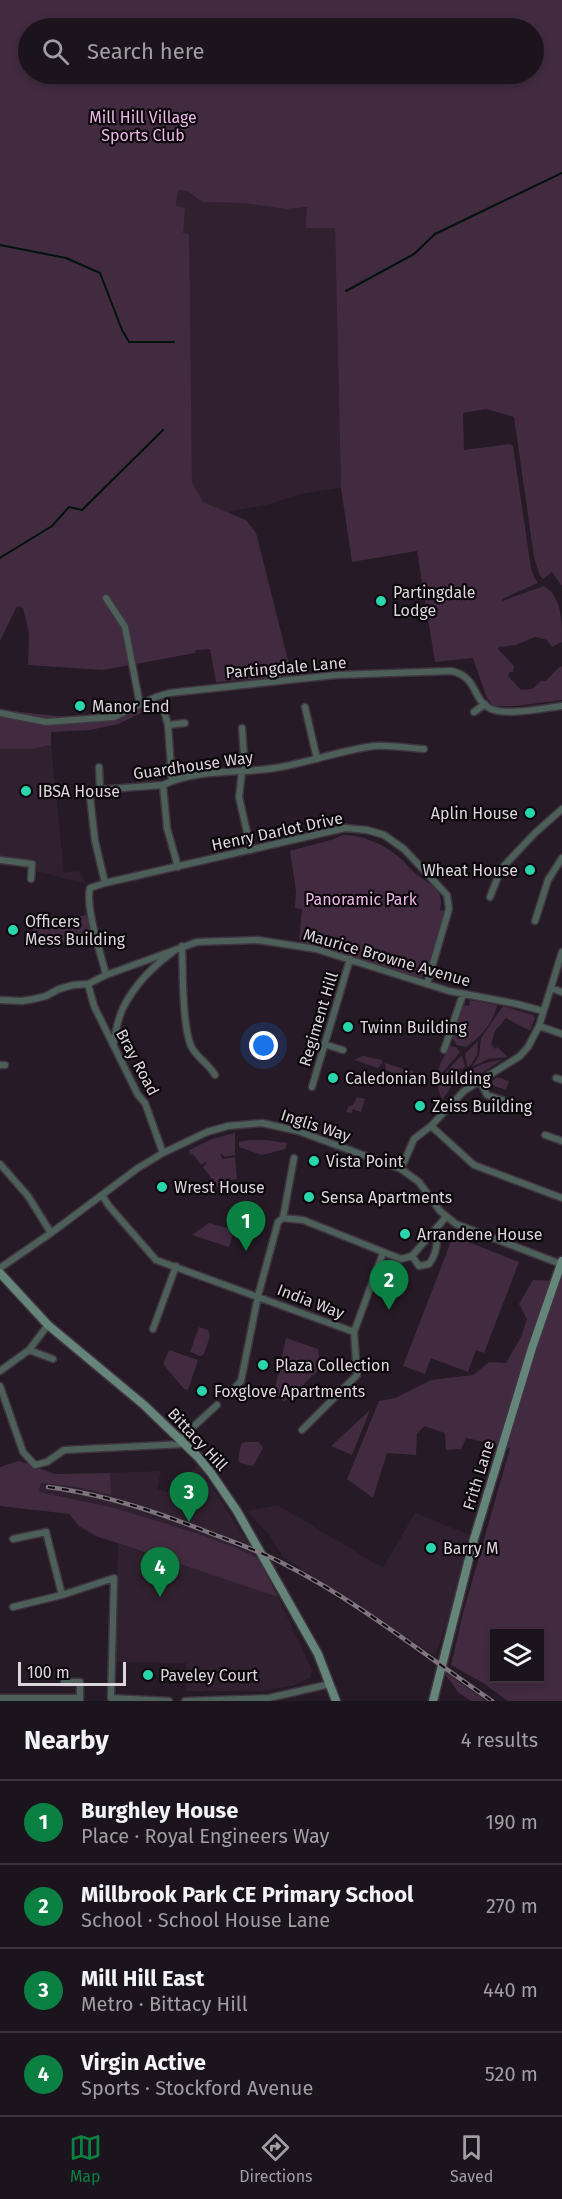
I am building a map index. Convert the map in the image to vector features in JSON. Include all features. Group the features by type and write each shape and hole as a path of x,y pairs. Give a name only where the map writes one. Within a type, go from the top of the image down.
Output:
{"main road":[{"name":"Frith Lane","path":"433,1701 474,1539 532,1348 561,1262"},
{"name":"Bittacy Hill","path":"0,1270 48,1324 144,1405 212,1473 237,1510 318,1654 336,1701"}],"street":[{"path":"106,598 125,627 140,705"},
{"name":"Partingdale Lane","path":"0,713 46,722 114,717 169,693 336,675 452,671 464,675 484,704"},
{"path":"474,712 484,704 502,712 562,706"},
{"path":"305,707 317,759"},
{"path":"165,714 168,725 172,781"},
{"path":"168,725 186,723"},
{"path":"242,728 243,770 238,797 251,850"},
{"name":"Guardhouse Way","path":"100,789 163,785 172,781 233,770 274,769 375,746 424,749"},
{"path":"99,767 100,789 92,792 90,797 95,841 105,883 90,888 88,895 106,975"},
{"path":"163,785 167,828 178,867"},
{"path":"490,897 501,869 562,809"},
{"name":"Henry Darlot Drive","path":"105,883 345,828 367,830 384,835 404,849 447,895 449,909 428,984"},
{"path":"535,921 548,880 562,858"},
{"path":"0,861 32,864 31,879"},
{"name":"Maurice Browne Avenue","path":"0,1000 22,1002 46,996 59,989 88,984 106,975 197,942 258,940 303,946 428,984 543,1011"},
{"path":"113,1045 123,1007 146,974 182,946"},
{"path":"182,946 186,1026 195,1052 215,1075"},
{"path":"401,1169 414,1139 431,1126 464,1091 520,1056 528,1047 539,1026 562,952"},
{"name":"Regiment Hill","path":"312,1088 350,959"},
{"name":"Bray Road","path":"88,984 94,1006 138,1095 145,1103 163,1153"},
{"path":"551,988 562,992"},
{"path":"444,1050 463,993"},
{"path":"539,1026 562,1034"},
{"path":"324,1044 343,1050"},
{"path":"480,1081 487,1095 508,1102"},
{"name":"Inglis Way","path":"0,1270 138,1168 163,1153 207,1132 228,1126 262,1123 298,1131 401,1169 418,1182 447,1217 456,1224 561,1262"},
{"path":"431,1126 474,1165 562,1198"},
{"path":"545,1135 562,1141"},
{"path":"233,1389 241,1381 258,1296 278,1222 283,1218 294,1158"},
{"path":"0,1164 28,1196 51,1233"},
{"name":"India Way","path":"102,1195 156,1260 354,1332"},
{"path":"283,1218 303,1220 401,1259 412,1256 447,1217"},
{"path":"412,1256 419,1266 429,1264 438,1240 436,1230"},
{"path":"302,1430 357,1375 354,1332 383,1253"},
{"path":"153,1329 176,1266"},
{"path":"0,1371 28,1350 48,1324"},
{"path":"28,1350 53,1359"},
{"path":"0,1386 23,1452 35,1465 47,1462 64,1450 182,1441 217,1405"},
{"path":"13,1539 46,1532 62,1595"},
{"path":"13,1607 62,1595 114,1578 111,1698 169,1701"},
{"path":"0,1698 80,1699 80,1682 64,1682"},
{"path":"185,1701 269,1700 330,1684"}],"shaded area":[{"path":"178,190 188,191 202,202 243,203 286,209 307,207 335,227 341,488 299,494 271,504 228,512 203,502 192,482 188,234 183,234 176,207"},
{"name":"IBSA House","path":"51,745 64,873 78,871 87,884 0,862 0,746"},
{"path":"197,1464 258,1558 196,1533 145,1517 115,1508 39,1492 41,1483 77,1487 110,1495 110,1473 161,1471 157,1489 184,1497 187,1478"},
{"path":"278,1505 383,1568 415,1513 470,1535 452,1609 435,1656 283,1557 269,1535 247,1511"},
{"path":"118,1544 278,1597 312,1670 311,1677 292,1686 261,1691 186,1691 186,1663 115,1662"}],"green space":[{"name":"Mill Hill Village Sports Club","path":"0,0 562,0 562,586 552,572 543,579 540,576 534,557 514,417 486,409 463,413 464,450 510,444 513,446 531,568 538,583 502,601 544,586 554,596 560,610 562,642 552,647 547,640 535,637 498,649 514,666 513,672 510,672 508,676 521,690 532,689 541,681 546,681 560,666 562,667 562,700 516,706 493,706 486,696 473,658 435,662 417,551 352,562 341,488 335,228 306,228 307,207 286,209 243,203 202,202 188,191 178,190 176,206 185,208 183,233 189,234 192,482 203,502 246,520 256,533 292,676 216,682 210,649 103,670 28,665 29,633 23,608 17,606 0,641"},
{"path":"151,702 154,707 118,724 90,730 51,732 51,745 31,749 0,749 0,710 97,720"},
{"name":"Panoramic Park","path":"342,835 372,841 387,848 438,892 440,910 445,913 426,972 421,979 302,942 299,939 302,909 295,908 296,891 290,851"},
{"path":"85,915 89,918 94,943 39,943 39,941 33,941 33,921 48,922 48,916 67,920"},
{"path":"470,1000 497,1005 486,1029 466,1047 457,1045 452,1038 463,1005 469,1006"},
{"path":"503,1006 533,1015 535,1018 530,1031 506,1018 495,1031 491,1044 508,1057 488,1059 472,1067 479,1056 481,1038"},
{"path":"478,1041 477,1055 470,1066 467,1066 465,1054"},
{"path":"450,1046 456,1047 460,1052 437,1079 440,1064"},
{"path":"462,1055 465,1067 440,1079 442,1076"},
{"path":"363,1056 382,1060 382,1063 378,1068 354,1060"},
{"path":"502,1060 469,1081 468,1072 472,1069 484,1063"},
{"path":"385,1063 412,1070 413,1078 407,1079 386,1070"},
{"path":"462,1072 442,1100 438,1088 442,1081"},
{"path":"497,1077 509,1081 506,1090 489,1084"},
{"path":"357,1097 365,1099 361,1112 353,1109 351,1113 346,1112 348,1107 353,1105"},
{"path":"235,1133 235,1155 224,1157 223,1154 220,1155 223,1159 235,1157 237,1179 231,1180 221,1192 203,1167 207,1163 201,1165 193,1154 190,1155 189,1150 212,1139"},
{"path":"249,1140 287,1143 285,1149 262,1155 239,1147 239,1142"},
{"path":"209,1223 234,1230 229,1247 192,1235"},
{"path":"453,1236 519,1262 484,1353 476,1350 468,1372 431,1358 425,1374 403,1366"},
{"path":"562,1275 562,1701 508,1701 483,1683 451,1665 463,1613 510,1448 466,1438 461,1449 446,1450 445,1433 424,1426 417,1434 416,1455 387,1453 373,1498 347,1479 379,1401 395,1398 431,1380 473,1375 489,1362 506,1363 521,1337 527,1319 519,1304 533,1280 559,1281"},
{"path":"199,1327 208,1330 210,1336 204,1354 201,1356 190,1352"},
{"path":"286,1338 318,1349 321,1368 284,1402 274,1392"},
{"path":"169,1350 198,1360 188,1390 184,1389 163,1364"},
{"path":"370,1410 352,1455 331,1446"},
{"path":"259,1442 263,1448 253,1466 240,1463 238,1460 241,1444"},
{"path":"19,1461 55,1474 110,1473 111,1495 77,1487 41,1483 39,1492 115,1508 236,1548 258,1558 278,1597 96,1536 79,1526 69,1514 0,1506 0,1467"},
{"path":"442,1670 486,1701 471,1701 459,1693"}],"waterway":[{"path":"346,291 414,254 435,234 562,173"},
{"path":"0,245 66,258 100,273 122,330 129,342 174,342"},
{"path":"0,558 52,526 69,507 82,510 163,430"}],"railway":[{"path":"48,1487 90,1494 151,1511 277,1560 313,1579 365,1612 492,1701"}],"place":[{"name":"Partingdale Lodge","path":"381,601"},
{"name":"Manor End","path":"80,706"},
{"name":"IBSA House","path":"26,791"},
{"name":"Aplin House","path":"530,813"},
{"name":"Wheat House","path":"530,870"},
{"name":"Officers Mess Building","path":"13,930"},
{"name":"Twinn Building","path":"348,1027"},
{"name":"Caledonian Building","path":"333,1078"},
{"name":"Zeiss Building","path":"420,1106"},
{"name":"Vista Point","path":"314,1161"},
{"name":"Wrest House","path":"162,1187"},
{"name":"Sensa Apartments","path":"309,1197"},
{"name":"Arrandene House","path":"405,1234"},
{"name":"Burghley House","path":"246,1251"},
{"name":"Millbrook Park CE Primary School","path":"389,1310"},
{"name":"Plaza Collection","path":"263,1365"},
{"name":"Foxglove Apartments","path":"202,1391"},
{"name":"Mill Hill East","path":"189,1522"},
{"name":"Barry M","path":"431,1548"},
{"name":"Virgin Active","path":"160,1597"},
{"name":"Paveley Court","path":"148,1675"}]}
